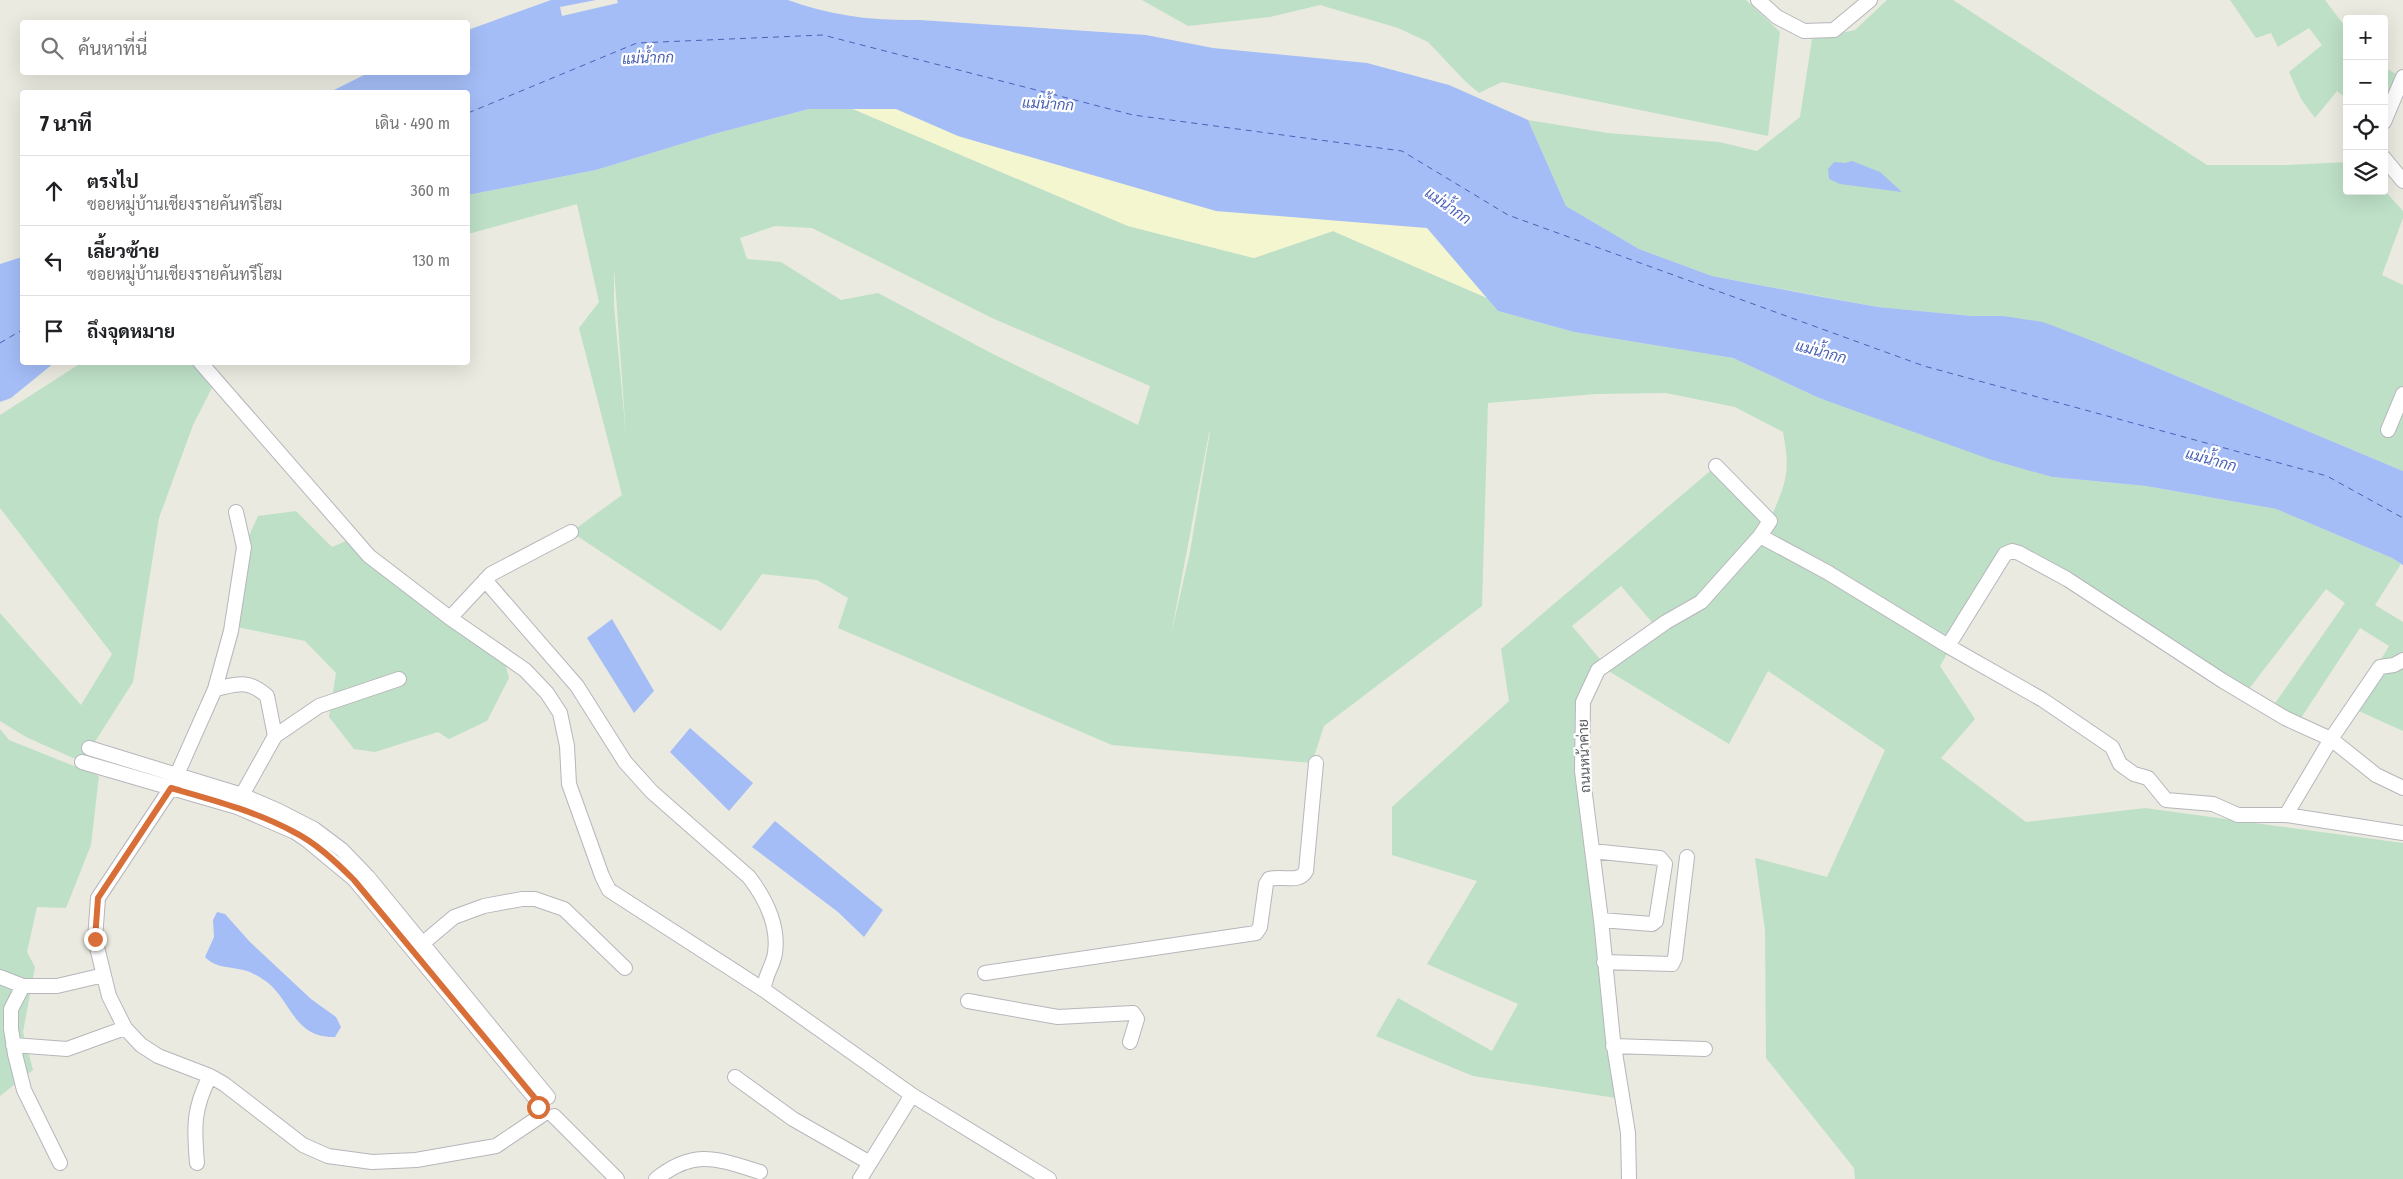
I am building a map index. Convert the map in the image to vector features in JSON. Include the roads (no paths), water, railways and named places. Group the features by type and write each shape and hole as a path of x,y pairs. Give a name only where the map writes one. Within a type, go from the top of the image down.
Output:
{"street":[{"path":"1758,0 1777,17 1804,31 1834,30 1870,0"},
{"path":"2388,113 2403,77"},
{"path":"2388,163 2403,181"},
{"path":"203,365 369,556 450,618 525,670 547,693 560,713 568,746 569,784 602,876 609,890 764,990 912,1095 1049,1179"},
{"path":"2388,430 2403,394"},
{"name":"ถนนหน้าค่าย","path":"1629,1179 1628,1133 1614,1046 1582,771 1583,702 1598,670 1666,622 1701,602 1760,536 1770,521 1716,466"},
{"path":"236,512 244,547 231,631 215,689 173,782 98,898 95,939 109,996 124,1028 142,1045 158,1056 210,1076 224,1084 303,1145 328,1156 372,1162 416,1160 496,1146 546,1108"},
{"path":"450,618 485,580 523,556 571,532"},
{"path":"1760,536 1827,572 1948,646 2043,700 2112,747 2120,764 2134,774 2148,778 2166,800 2213,804 2238,815 2286,815 2403,833"},
{"path":"1948,646 2005,554 2012,551 2068,579 2164,644 2278,714 2331,739 2376,775 2403,788"},
{"path":"485,580 577,686 625,762 652,792 749,877 757,888 770,914 775,943 775,953 764,980 764,990"},
{"path":"2286,815 2331,739 2380,666 2394,665 2403,660"},
{"path":"242,795 275,736 319,706 399,680"},
{"path":"215,689 245,683 261,690 267,696 275,736"},
{"path":"89,748 274,822 307,840 333,860 354,880 546,1108 616,1179"},
{"path":"82,762 242,795 314,829 342,850 368,877 422,944 546,1108"},
{"path":"984,973 1256,933 1260,927 1266,884 1269,879 1298,878 1303,876 1306,871 1316,763"},
{"path":"1592,851 1660,858 1665,864 1656,920 1652,924 1600,920"},
{"path":"1604,962 1672,964 1675,958 1687,857"},
{"path":"422,944 454,917 484,906 522,898 536,899 564,909 626,968"},
{"path":"0,977 23,986 57,986 104,975"},
{"path":"23,986 11,1009 13,1045 24,1090 60,1163"},
{"path":"968,1001 1058,1017 1133,1013 1137,1019 1130,1042"},
{"path":"13,1045 67,1049 124,1028"},
{"path":"1614,1046 1705,1049"},
{"path":"197,1163 194,1126 200,1095 210,1076"},
{"path":"735,1077 793,1119 870,1163"},
{"path":"860,1179 912,1095"},
{"path":"656,1179 667,1171 690,1160 714,1158 760,1172"}],"water":[{"name":"แม่น้ำกก","path":"551,0 788,0 837,14 887,20 920,20 1146,35 1213,48 1367,63 1449,85 1528,120 1566,206 1639,249 1712,276 1817,296 1878,307 1972,316 2003,316 2043,322 2098,343 2403,471 2403,565 2392,558 2276,509 2146,486 2052,477 1992,460 1819,398 1733,358 1574,332 1498,311 1427,228 1216,211 958,136 896,109 809,109 714,134 596,170 470,195 470,90 334,90 364,75 470,75 470,29"},
{"path":"1852,161 1880,172 1902,192 1840,184 1829,179 1828,169 1834,162 1845,163"},
{"path":"20,258 20,365 52,365 11,398 0,402 0,264"},
{"path":"612,619 654,691 634,713 587,638"},
{"path":"690,728 753,783 729,811 670,752"},
{"path":"775,821 883,910 864,937 838,912 752,847"},
{"path":"217,912 225,914 250,942 311,999 336,1017 341,1027 335,1037 321,1036 311,1032 302,1025 275,990 260,977 241,969 214,964 205,957 214,937 213,920"}]}
